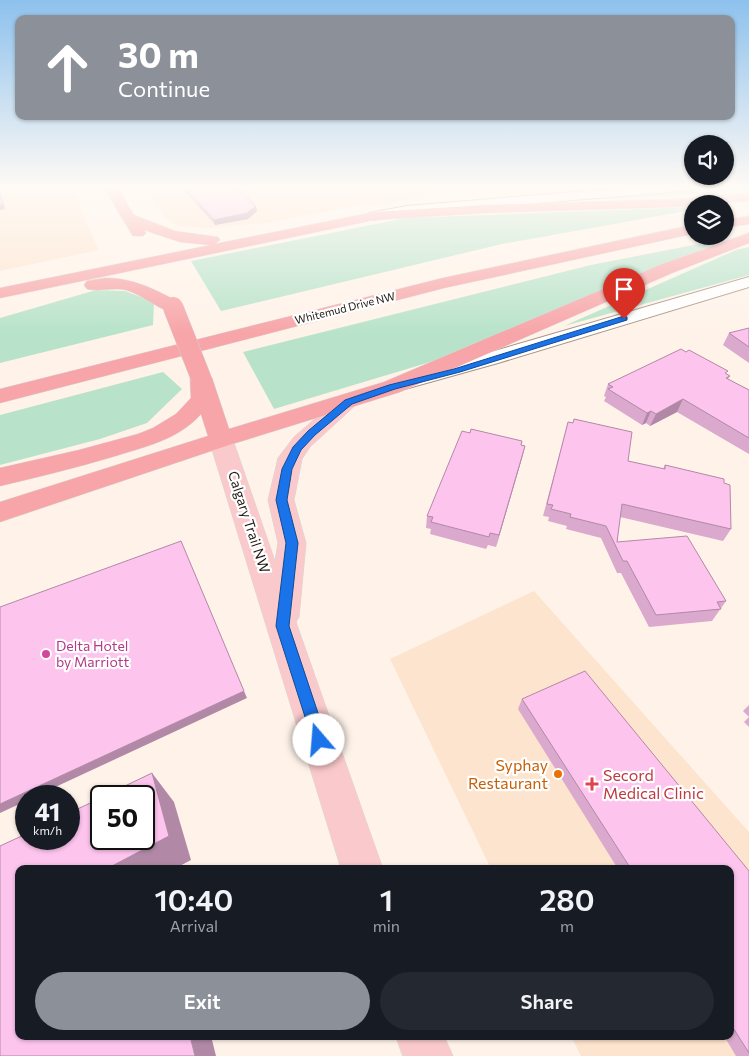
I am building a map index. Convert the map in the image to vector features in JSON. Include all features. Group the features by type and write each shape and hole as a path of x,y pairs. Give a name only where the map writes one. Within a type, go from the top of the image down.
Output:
{"highway":[{"name":"Calgary Trail NW","path":"139,235 173,307 221,440"},
{"path":"174,235 208,240 264,238"},
{"path":"0,293 278,235"},
{"name":"Whitemud Drive NW","path":"0,378 199,328 493,258 609,235"},
{"name":"Whitemud Drive NW","path":"0,396 452,281 667,235"},
{"path":"0,512 392,387 666,269 749,238"},
{"path":"0,310 76,288 113,283 144,289 173,307"},
{"path":"0,477 109,450 161,433 184,418 202,399 200,378"}],"main road":[{"path":"282,626 292,543 282,500 290,458 302,442 348,402"},
{"name":"Calgary Trail NW","path":"221,440 361,865"},
{"path":"422,1040 428,1056"}],"street":[{"path":"392,387 457,370 680,301 749,282"}],"shaded area":[{"path":"0,235 92,235 99,250 0,271"},
{"path":"534,591 749,832 749,1056 581,1056 573,1040 734,1040 734,865 489,865 390,659"}],"green space":[{"path":"320,235 551,235 502,244 221,311 191,261"},
{"path":"693,245 712,245 437,360 274,409 243,352 591,265"},
{"path":"749,247 749,275 564,326 736,250"},
{"path":"96,290 125,291 154,302 153,325 0,363 0,318"},
{"path":"163,372 182,389 147,423 100,439 0,465 0,415"}],"building":[{"path":"749,328 749,347 729,333"},
{"path":"681,349 686,352 689,350 728,371 725,373 730,376 726,378 749,390 749,438 683,399 656,414 651,411 647,413 608,389 613,387 608,384"},
{"path":"574,419 632,432 628,461 665,469 665,465 724,479 724,483 730,485 731,529 622,504 617,542 687,536 726,601 717,602 721,609 656,615 627,561 623,561 606,526 570,517 571,514 551,509 553,505 547,504 568,422 573,423"},
{"path":"471,429 522,441 521,445 525,446 499,535 490,533 489,537 431,522 433,517 427,516 462,431 470,433"},
{"path":"181,541 244,691 41,785 15,785 15,797 0,804 0,607"},
{"path":"585,671 749,871 749,1053 734,1029 734,865 628,865 522,699"},
{"path":"152,773 169,836 155,843 155,785 127,785"},
{"path":"90,803 90,850 142,850 114,865 15,865 15,1040 191,1040 195,1056 0,1056 0,846 15,839 15,850 80,850 80,808"}],"place":[{"name":"Delta Hotel by Marriott","path":"46,654"},
{"name":"Syphay Restaurant","path":"558,774"},
{"name":"Secord Medical Clinic","path":"592,784"}],"route":[{"path":"319,740 282,626 292,543 282,500 290,458 296,449 311,433 348,402 392,387 457,370 624,319"}]}
